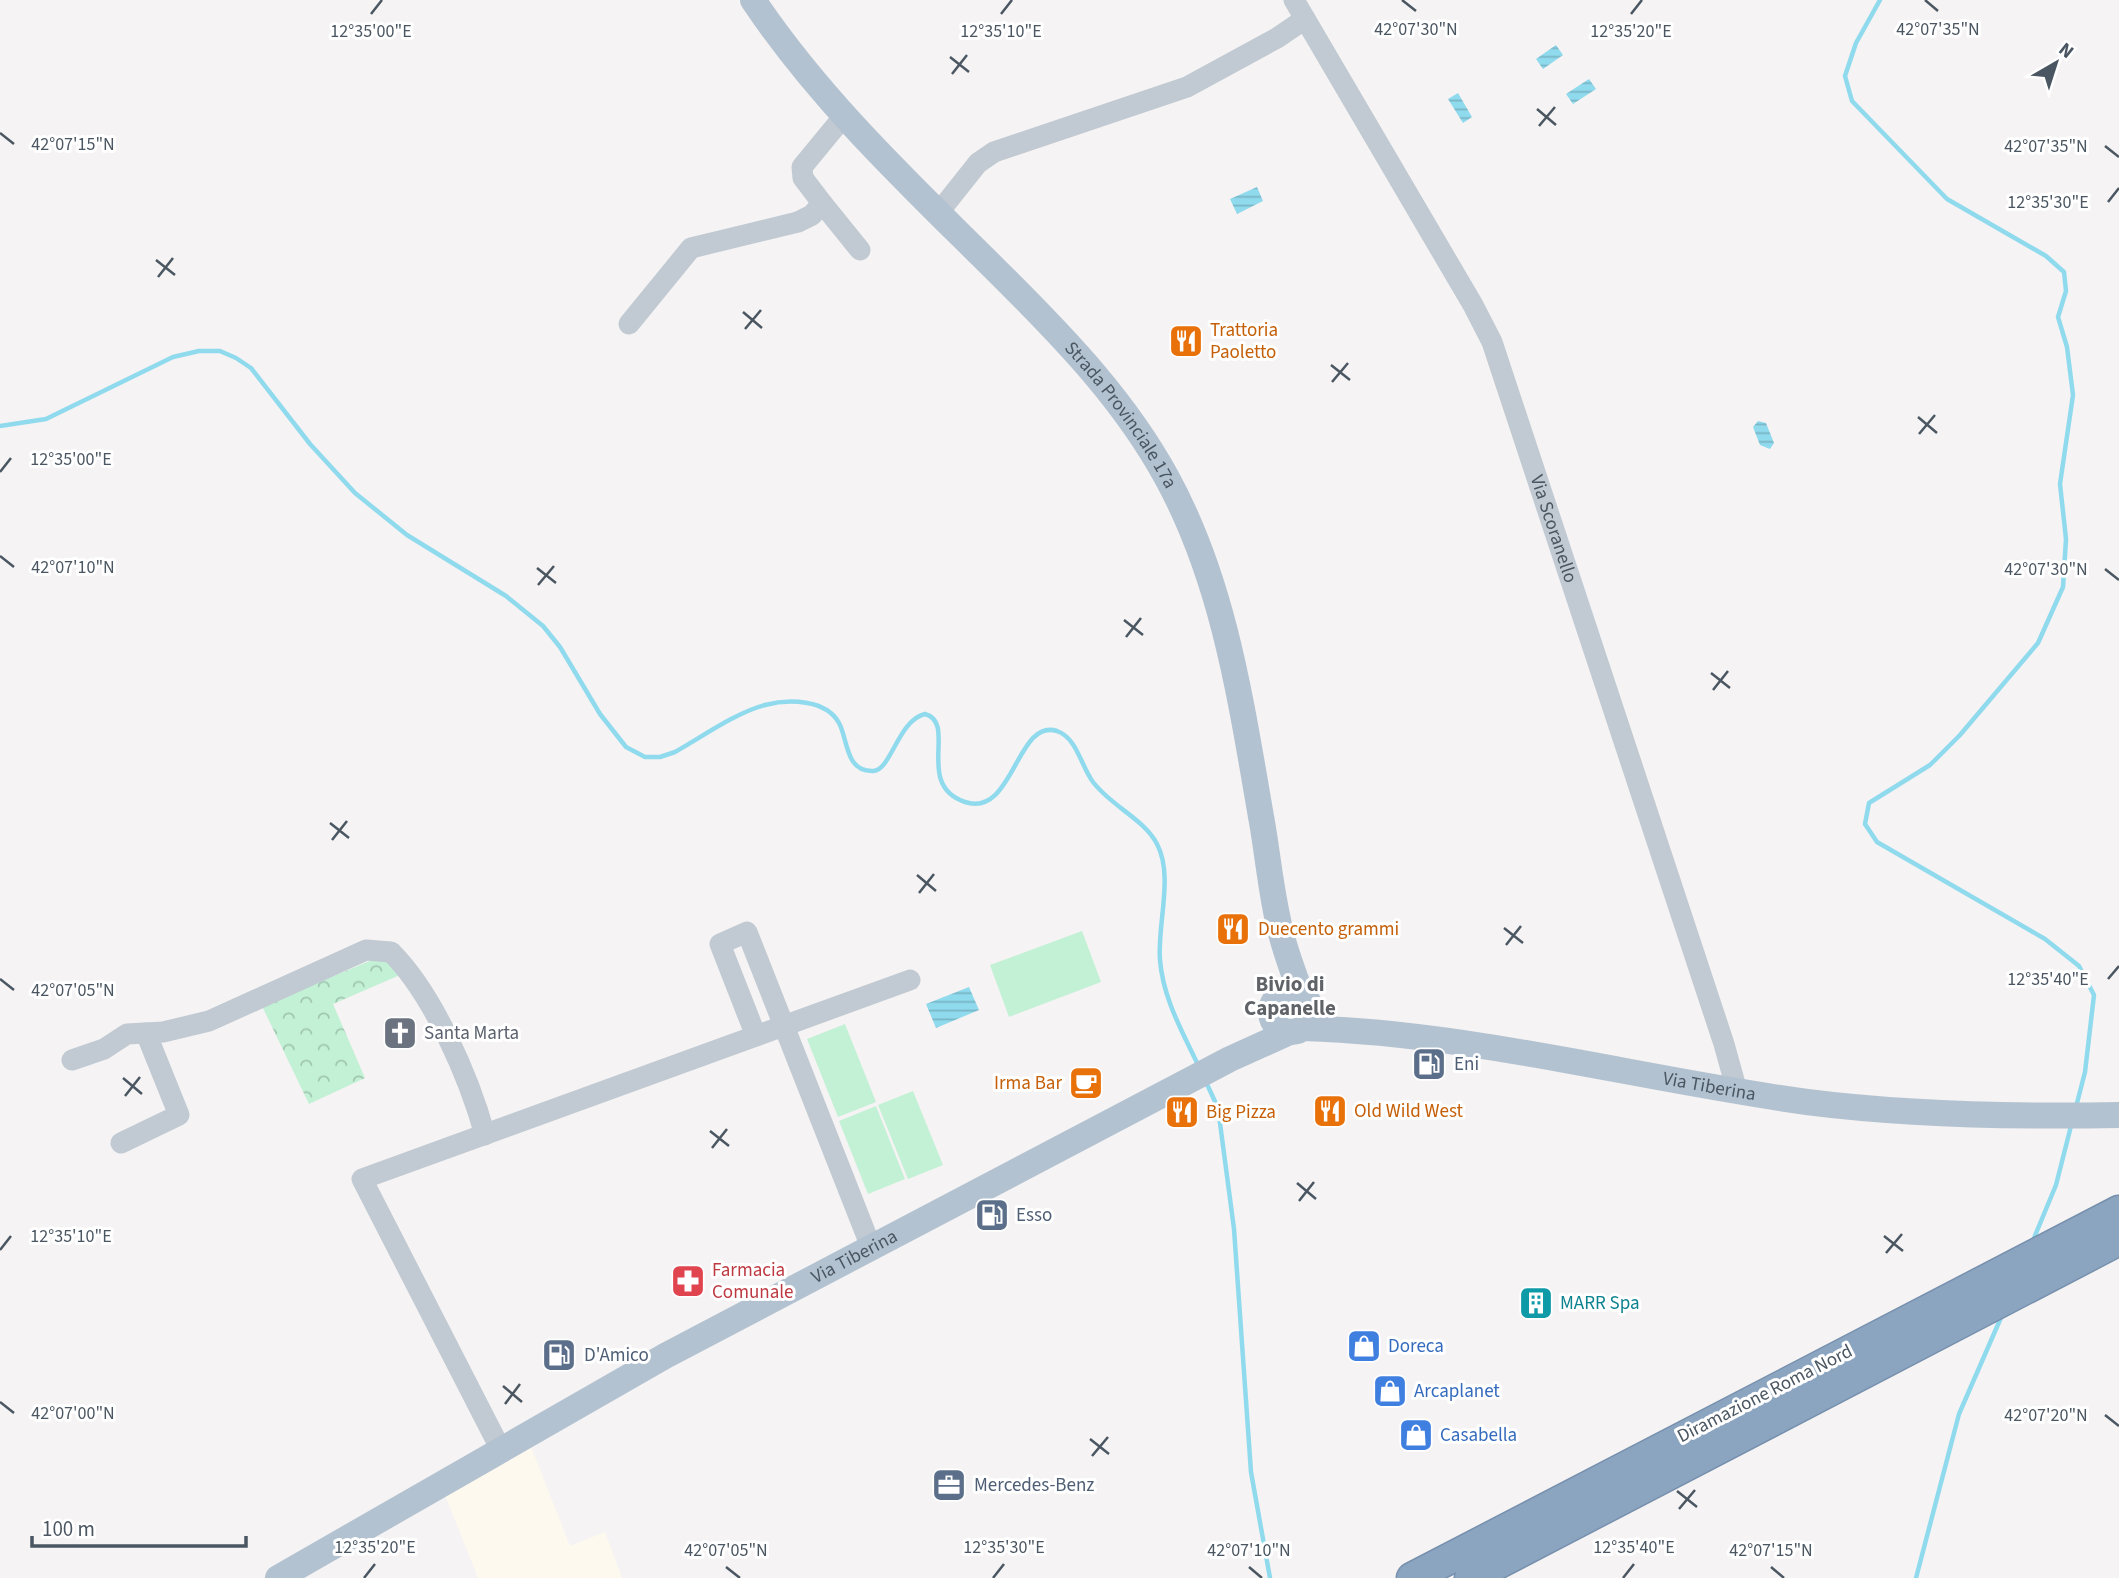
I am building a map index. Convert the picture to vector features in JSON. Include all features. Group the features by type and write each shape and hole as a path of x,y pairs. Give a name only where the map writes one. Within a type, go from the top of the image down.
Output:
{"highway":[{"name":"Diramazione Roma Nord","path":"1412,1578 2119,1211"},
{"name":"Diramazione Roma Nord","path":"1469,1578 2119,1240"}],"main road":[{"name":"Strada Provinciale 17a","path":"753,0 788,51 844,116 1098,376 1138,430 1175,494 1199,548 1231,654 1283,942 1292,1010"},
{"name":"Via Tiberina","path":"278,1578 665,1356 1234,1057 1292,1010 1360,1030 1441,1040 1807,1102 1943,1112 2111,1107"}],"street":[{"name":"Via Scoranello","path":"1294,0 1492,342 1724,1044 1737,1091"},
{"path":"939,212 978,163 994,152 1180,90 1277,38 1305,19"},
{"path":"844,116 803,164 801,170 803,178 860,250"},
{"path":"629,324 691,248 798,222 812,215 822,203"},
{"path":"756,1036 720,944 747,932 871,1247"},
{"path":"72,1060 104,1049 127,1034 163,1032 209,1021 366,950 391,952 424,992 474,1094 485,1135"},
{"path":"501,1450 362,1179 910,980"},
{"path":"121,1143 179,1115 146,1033"}],"shaded area":[{"path":"530,1444 570,1546 605,1532 622,1578 478,1578 443,1490"}],"green space":[{"path":"1082,931 1101,982 1009,1017 990,965"},
{"path":"384,955 400,975 333,1004 365,1078 309,1104 262,1006"},
{"path":"845,1024 876,1102 838,1117 807,1039"},
{"path":"913,1091 943,1165 908,1179 878,1105"},
{"path":"876,1106 905,1179 868,1194 839,1121"}],"water":[{"path":"1556,45 1563,55 1543,69 1536,59"},
{"path":"1589,79 1596,89 1573,104 1566,94"},
{"path":"1458,93 1472,117 1463,123 1448,99"},
{"path":"1257,187 1263,201 1237,214 1230,199"},
{"path":"1758,421 1766,423 1774,443 1770,449 1760,445 1753,427"},
{"path":"969,987 979,1010 936,1028 926,1004"}],"waterway":[{"path":"1880,0 1856,43 1845,76 1852,101 1947,199 2046,256 2064,272 2066,291 2058,317 2067,347 2073,395 2060,484 2066,539 2063,587 2038,643 1960,735 1930,765 1869,803 1865,824 1877,842 2045,939 2079,966 2094,995 2085,1072 2076,1107"},
{"path":"0,426 46,419 173,357 199,351 220,351 236,358 251,368 310,444 355,493 407,535 506,596 543,626 560,647 600,714 626,747 645,757 660,757 675,752 730,719 754,709 774,703 795,702 816,705 833,715 842,730 852,760 864,770 873,771 885,763 908,725 925,714 934,720 938,729 942,782 950,794 965,802 981,803 994,796 1005,783 1032,739 1043,731 1057,731 1074,746 1100,791 1144,827 1157,844 1162,857 1165,886 1160,946 1162,974 1174,1014 1198,1065"},
{"path":"1206,1082 1218,1108 1234,1229 1251,1472 1270,1578"},
{"path":"2032,1243 2056,1185 2071,1126"},
{"path":"1916,1578 1959,1414 2003,1313"}],"place":[{"name":"Trattoria Paoletto","path":"1186,341"},
{"name":"Duecento grammi","path":"1233,929"},
{"name":"Santa Marta","path":"400,1033"},
{"name":"Eni","path":"1429,1064"},
{"name":"Irma Bar","path":"1086,1083"},
{"name":"Old Wild West","path":"1330,1111"},
{"name":"Big Pizza","path":"1182,1112"},
{"name":"Esso","path":"992,1215"},
{"name":"Farmacia Comunale","path":"688,1281"},
{"name":"MARR Spa","path":"1536,1303"},
{"name":"Doreca","path":"1364,1346"},
{"name":"D'Amico","path":"559,1355"},
{"name":"Arcaplanet","path":"1390,1391"},
{"name":"Casabella","path":"1416,1435"},
{"name":"Mercedes-Benz","path":"949,1485"}],"district":[{"name":"Bivio di Capanelle","path":"1290,996"}]}
